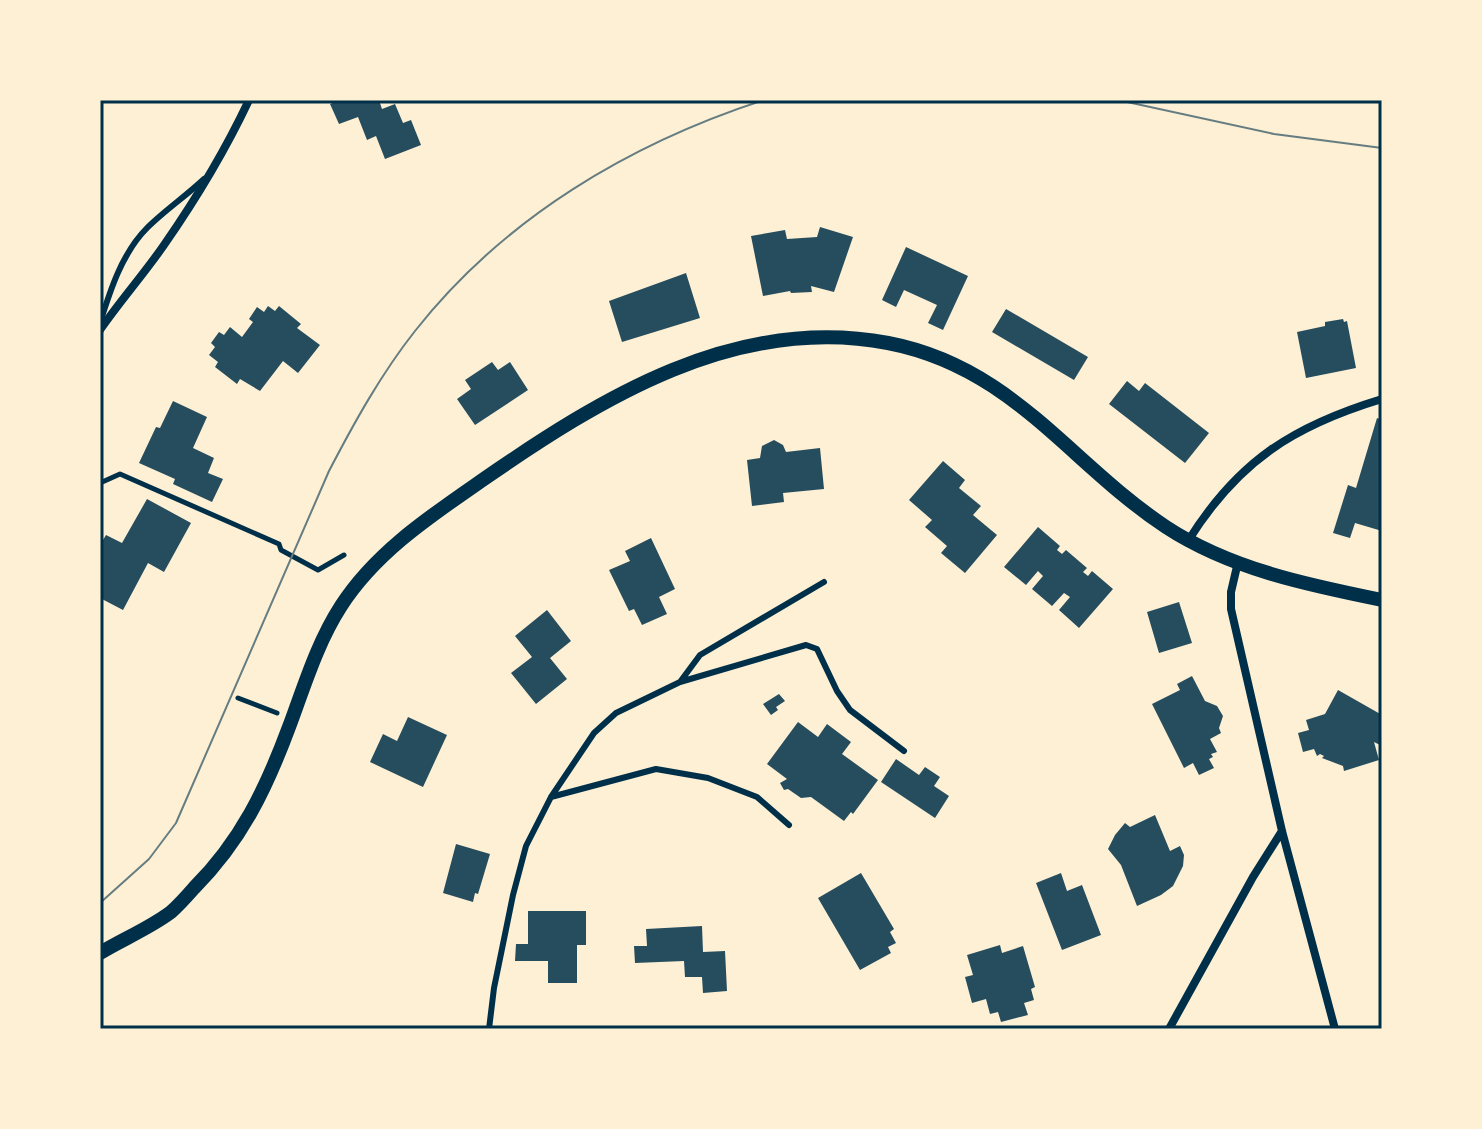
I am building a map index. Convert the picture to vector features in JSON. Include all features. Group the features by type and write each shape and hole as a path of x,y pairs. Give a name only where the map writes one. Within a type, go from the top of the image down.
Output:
{"street":[{"path":"100,330 162,249 212,171 249,100"},
{"path":"100,953 171,911 225,854 258,803 318,650 340,608 364,574 414,530 538,442 617,395 650,378 703,358 757,343 809,337 859,338 916,350 965,369 1029,411 1149,515 1188,541 1288,579 1382,600"},
{"path":"1188,541 1216,502 1261,455 1308,427 1382,399"},
{"path":"1238,562 1231,592 1231,609 1282,831 1335,1029"},
{"path":"1169,1029 1282,831"}],"lane":[{"path":"100,323 117,275 135,244 147,228 212,171"},
{"path":"680,682 700,655 824,582"},
{"path":"489,1029 494,988 526,846 551,797 594,733 616,713 680,682 806,645 817,649 850,710 904,751"},
{"path":"551,797 656,769 708,778 757,797 789,825"}],"path":[{"path":"100,483 120,474 279,544 281,550 318,570 344,555"},
{"path":"238,698 292,719"}],"building":[{"path":"340,100 379,100 382,109 395,104 403,123 411,120 421,145 385,159 376,136 367,140 358,117 339,124 330,104"},
{"path":"820,227 853,237 834,292 811,286 812,292 790,291 763,296 751,236 785,230 787,239 817,237"},
{"path":"906,247 968,276 943,330 928,323 937,305 904,290 896,307 882,300"},
{"path":"686,273 700,318 622,342 609,301"},
{"path":"268,306 275,311 279,306 301,324 297,328 320,345 298,373 283,361 260,391 240,379 237,384 215,367 218,362 209,355 215,347 211,343 219,332 224,335 230,327 242,337 253,322 249,319 257,307 264,312"},
{"path":"1006,309 1088,357 1074,380 992,332"},
{"path":"1343,319 1347,321 1356,368 1306,378 1297,332"},
{"path":"492,362 498,370 510,362 528,390 475,425 457,399 471,389 465,380"},
{"path":"1127,381 1139,391 1145,383 1209,433 1185,463 1109,404"},
{"path":"173,401 207,417 193,448 214,458 208,473 223,479 212,502 173,484 175,479 139,463 156,427 160,428"},
{"path":"1377,418 1382,420 1382,531 1355,523 1350,538 1333,533 1348,485 1356,488"},
{"path":"774,440 783,445 786,452 820,448 824,489 783,493 784,502 752,506 747,460 760,458 762,446"},
{"path":"943,461 965,480 959,488 981,506 973,515 997,535 965,573 941,553 947,546 925,527 932,520 909,500"},
{"path":"147,499 191,523 164,572 148,563 123,610 100,598 100,545 106,535 122,543"},
{"path":"1038,527 1060,546 1057,550 1062,554 1066,550 1087,568 1083,572 1088,576 1092,571 1113,589 1079,628 1059,610 1070,597 1064,593 1052,606 1032,589 1043,576 1038,571 1026,585 1004,567"},
{"path":"651,538 675,589 659,597 667,614 642,625 634,609 629,611 609,570 630,561 625,551"},
{"path":"1179,602 1192,643 1159,653 1147,612"},
{"path":"547,610 571,641 550,658 567,679 536,704 511,673 532,657 515,636"},
{"path":"1192,676 1205,701 1217,706 1223,716 1219,728 1221,733 1210,739 1217,752 1211,754 1213,757 1209,759 1214,768 1199,775 1193,763 1184,768 1152,704 1180,690 1177,684"},
{"path":"1338,690 1382,715 1382,746 1374,742 1379,760 1344,771 1343,766 1322,758 1324,756 1320,754 1317,756 1314,749 1303,752 1298,733 1309,730 1306,720 1325,714"},
{"path":"779,694 785,701 771,715 763,704"},
{"path":"408,717 447,735 423,787 370,762 383,734 397,741"},
{"path":"798,722 818,737 827,724 851,742 842,754 878,780 853,814 851,812 844,821 811,797 801,798 788,789 784,790 780,783 787,779 767,764"},
{"path":"896,759 919,775 925,767 940,777 934,786 949,796 935,818 881,782"},
{"path":"1155,815 1170,851 1180,846 1184,855 1183,866 1173,886 1137,906 1121,865 1108,849 1125,823 1130,827"},
{"path":"456,844 490,854 473,902 443,893"},
{"path":"861,873 894,929 890,932 896,943 888,947 891,953 860,970 818,898"},
{"path":"1061,873 1067,891 1082,885 1101,935 1062,950 1036,883"},
{"path":"528,911 586,911 586,945 577,945 577,983 548,983 548,961 515,961 516,944 528,944"},
{"path":"702,926 703,952 725,951 727,991 703,993 702,977 685,977 684,961 635,963 634,946 647,946 646,929"},
{"path":"1000,945 1002,953 1023,946 1035,987 1031,989 1034,1000 1024,1003 1028,1015 1001,1022 998,1012 990,1014 986,999 972,1003 965,977 973,975 967,955"}],"tram line":[{"path":"100,903 149,859 176,823 329,471 369,399 415,331 450,290 488,253 572,190 665,139 764,100"},
{"path":"1118,100 1274,134 1382,148"}]}
